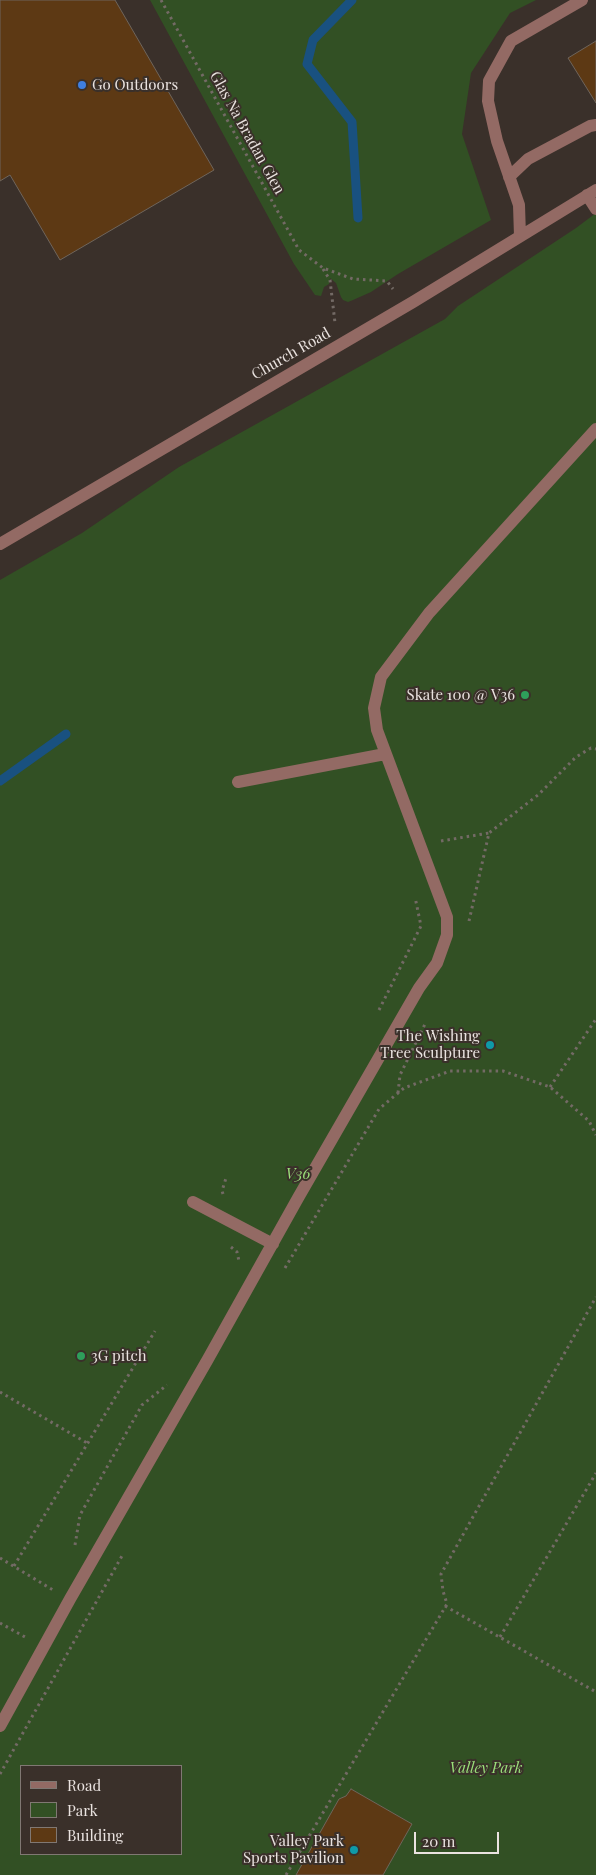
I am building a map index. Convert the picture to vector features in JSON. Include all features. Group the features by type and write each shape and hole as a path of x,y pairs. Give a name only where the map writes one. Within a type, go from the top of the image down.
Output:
{"street":[{"path":"520,236 519,205 497,141 488,101 489,80 511,41 582,0"},
{"path":"509,177 528,159 593,125"},
{"path":"592,192 596,209"},
{"name":"Church Road","path":"0,544 413,302 592,192"},
{"path":"0,1726 70,1599 419,988 437,963 447,935 447,917 377,730 374,708 381,677 429,613 596,429"},
{"path":"238,782 385,754"},
{"path":"193,1202 273,1244"}],"path":[{"name":"Glas Na Bradan Glen","path":"162,0 299,250 323,268 353,279 387,281 392,286"},
{"path":"323,268 330,280 336,324"},
{"path":"441,841 489,833 538,795 576,757 591,748 596,749"},
{"path":"468,929 489,833"},
{"path":"379,1012 421,926 414,890"},
{"path":"398,1093 400,1075 430,1014"},
{"path":"550,1087 596,1019"},
{"path":"285,1269 379,1109 404,1088 450,1071 503,1071 550,1087 589,1122 596,1135"},
{"path":"224,1197 222,1191 226,1178"},
{"path":"225,1242 237,1252 240,1268"},
{"path":"286,1875 447,1604 441,1574 596,1297"},
{"path":"14,1566 155,1331"},
{"path":"74,1554 80,1516 142,1404 168,1384"},
{"path":"0,1392 88,1443"},
{"path":"500,1637 596,1473"},
{"path":"0,1774 124,1551"},
{"path":"0,1558 56,1591"},
{"path":"445,1606 596,1692"},
{"path":"0,1623 29,1639"}],"green space":[{"path":"150,0 536,0 510,13 471,73 462,134 491,220 398,274 371,292 353,300 348,302 343,300 336,283 330,278 329,284 324,287 321,296 315,295 294,264"},
{"name":"V36","path":"596,213 596,1875 0,1875 0,580 82,533 179,467 445,319 458,306"}],"building":[{"name":"Go Outdoors","path":"0,0 115,0 214,170 60,260 10,175 0,181"},
{"path":"596,41 596,103 568,58"},
{"name":"Valley Park Sports Pavilion","path":"351,1789 412,1824 383,1875 296,1875 339,1799 346,1796"}],"waterway":[{"path":"352,0 313,40 307,64 352,122 358,218"},
{"path":"0,781 66,734"}],"place":[{"name":"Go Outdoors","path":"82,85"},
{"name":"Skate 100 @ V36","path":"525,695"},
{"name":"The Wishing Tree Sculpture","path":"490,1045"},
{"name":"3G pitch","path":"81,1356"},
{"name":"Valley Park Sports Pavilion","path":"354,1850"}],"park label":[{"name":"Valley Park","path":"486,1768"}]}
